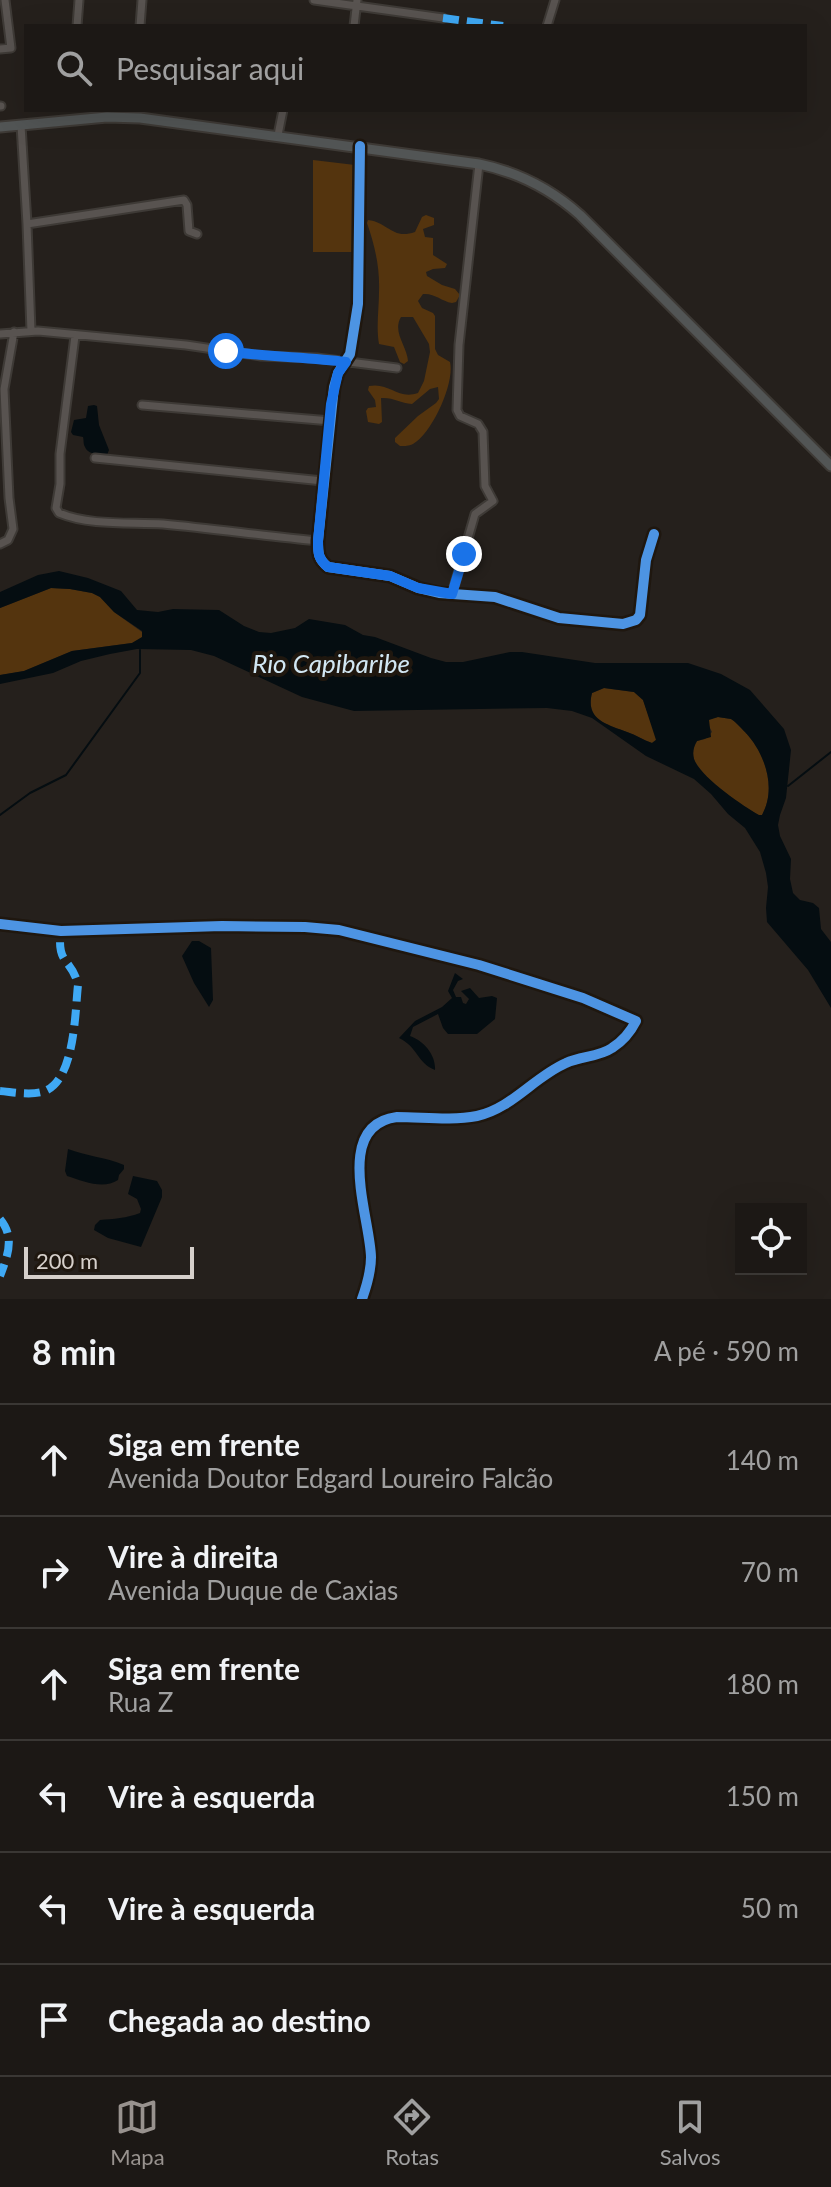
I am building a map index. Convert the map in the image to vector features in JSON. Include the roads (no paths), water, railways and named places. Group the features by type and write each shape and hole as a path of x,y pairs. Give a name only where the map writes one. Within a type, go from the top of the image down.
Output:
{"main road":[{"path":"0,127 66,115 130,117 360,146 479,164 520,175 556,195 572,208 831,466"}],"street":[{"path":"0,49 11,48 5,0"},
{"path":"77,24 79,0"},
{"path":"140,24 142,0"},
{"path":"314,0 357,3 443,18"},
{"path":"548,24 555,0"},
{"path":"354,24 357,3"},
{"path":"278,135 283,112"},
{"path":"21,125 31,331"},
{"path":"360,146 358,304 350,354 338,373 331,404 318,541 321,561 328,567 390,576 418,588 504,599 559,618 632,622 640,615 646,560 654,534"},
{"path":"452,594 475,514 493,501 485,486 483,432 478,424 460,416 457,410 459,345 479,164"},
{"path":"27,224 184,200 189,231 197,234"},
{"path":"0,334 31,331 397,368"},
{"path":"4,542 13,529 4,498 3,375 14,332"},
{"path":"75,336 56,508 59,513 70,517 318,541"},
{"path":"142,405 331,421"},
{"path":"95,458 323,481"},
{"path":"0,924 61,931 222,926 339,930 479,965 583,998 636,1021 628,1034 609,1051 574,1059 552,1069 497,1109 478,1116 387,1118 366,1133 360,1178 371,1259 362,1299"}],"water":[{"path":"88,406 97,406 99,425 109,450 107,455 88,451 83,437 71,432 74,420 86,418"},
{"name":"Rio Capibaribe","path":"59,571 88,578 121,591 137,610 219,610 259,632 295,628 309,619 345,625 363,635 446,662 522,652 595,663 688,663 721,674 750,690 784,729 791,750 786,798 778,825 791,859 793,893 800,900 819,908 821,929 831,942 831,1008 808,970 767,922 766,873 760,852 745,828 694,779 646,756 592,718 572,711 547,708 354,711 302,697 214,656 191,650 137,649 81,661 53,673 0,684 0,675 24,671 72,651 132,643 142,637 142,631 92,593 51,588 0,608 0,592 38,575","holes":["604,688 634,692 643,700 656,740 649,742 599,720 592,709 592,693","718,717 737,723 752,740 763,760 768,794 762,815 723,790 704,774 694,759 697,741 711,737 709,720"]},
{"path":"192,941 199,941 211,948 213,1000 209,1007 182,956"},
{"path":"455,973 463,979 453,990 463,1003 466,1004 469,999 461,991 470,988 479,998 497,998 495,1019 477,1034 448,1034 438,1014 413,1027 410,1036 428,1049 435,1070 399,1038 415,1021 452,998 448,991"},
{"path":"68,1149 117,1162 124,1165 124,1169 118,1180 106,1184 93,1184 67,1176"},
{"path":"133,1176 157,1181 162,1190 162,1197 141,1247 108,1238 94,1230 100,1220 140,1213 137,1199 128,1194"}],"waterway":[{"path":"0,815 30,793 66,775 140,673 140,650"},
{"path":"788,786 831,752"}]}
